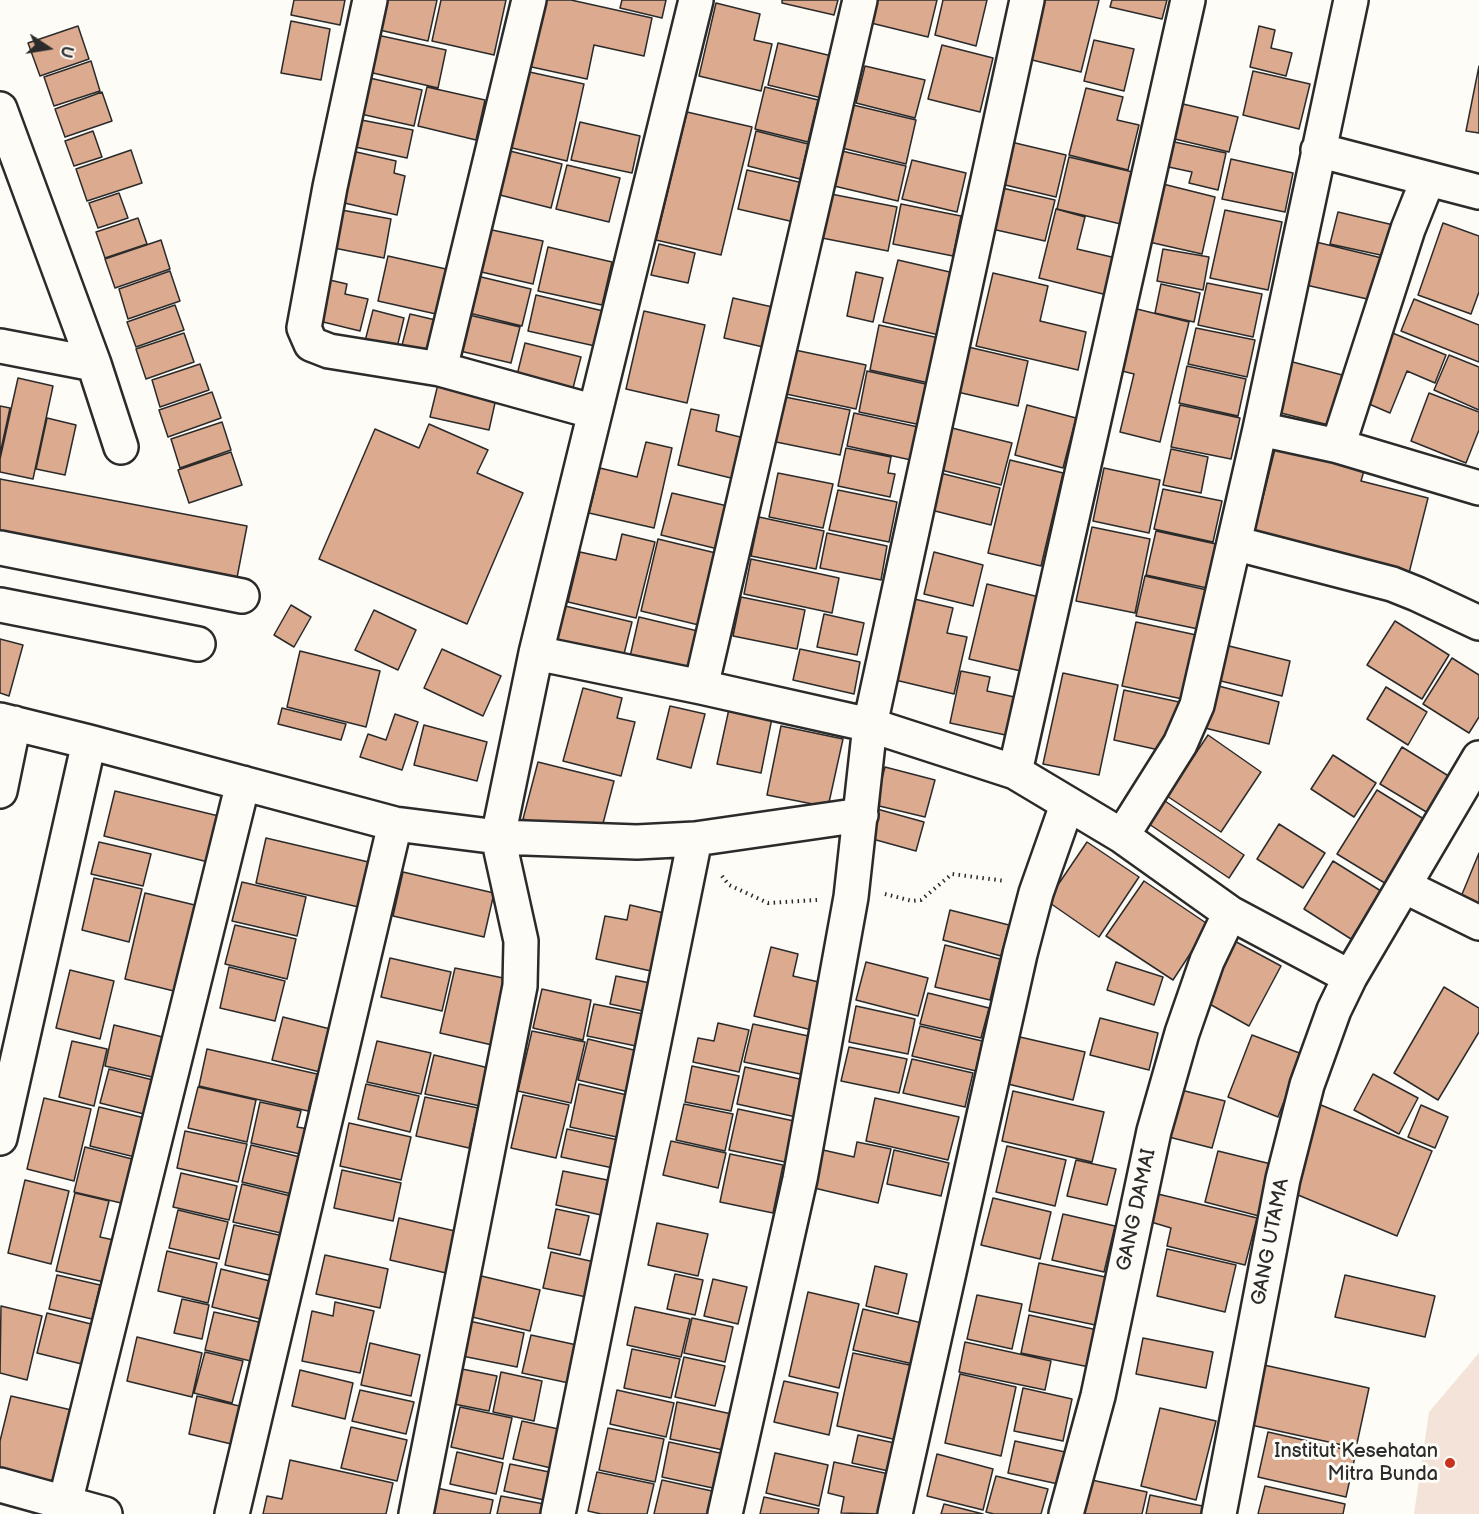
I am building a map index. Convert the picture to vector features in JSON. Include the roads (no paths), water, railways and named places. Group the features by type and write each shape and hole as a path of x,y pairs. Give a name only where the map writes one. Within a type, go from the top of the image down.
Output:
{"street":[{"path":"370,0 330,187 304,328 311,344 329,351 440,369 595,412"},
{"path":"440,369 529,0"},
{"path":"416,1514 520,986 521,941 498,837 536,653 696,0"},
{"path":"701,687 860,0"},
{"path":"725,1514 800,1179 851,891 870,725 1027,0"},
{"path":"1015,772 1188,0"},
{"path":"1122,836 1180,744 1197,705 1260,429 1351,0"},
{"path":"0,109 94,364 121,447"},
{"path":"1318,150 1479,192"},
{"path":"1338,446 1408,229 1428,179"},
{"path":"0,345 94,364"},
{"path":"1260,429 1477,480"},
{"path":"1234,543 1392,584 1479,623"},
{"path":"0,548 242,596"},
{"path":"0,605 198,644"},
{"path":"536,653 870,725 1015,772 1122,836 1230,914 1350,977"},
{"path":"0,791 7,722 89,741 395,824 498,837 637,842 695,839 861,815"},
{"path":"0,1138 89,741"},
{"name":"GANG UTAMA","path":"1219,1514 1282,1179 1307,1085 1334,1010 1350,977 1479,758"},
{"path":"65,1503 243,783"},
{"path":"896,1514 1017,965 1036,892 1067,804"},
{"path":"232,1514 395,824"},
{"path":"558,1514 695,839"},
{"path":"1404,886 1479,923"},
{"name":"GANG DAMAI","path":"1066,1514 1098,1396 1154,1131 1182,1033 1207,961 1230,914"},
{"path":"12,1496 65,1503 105,1514"}],"place":[{"name":"Institut Kesehatan Mitra Bunda","path":"1450,1463"}]}
